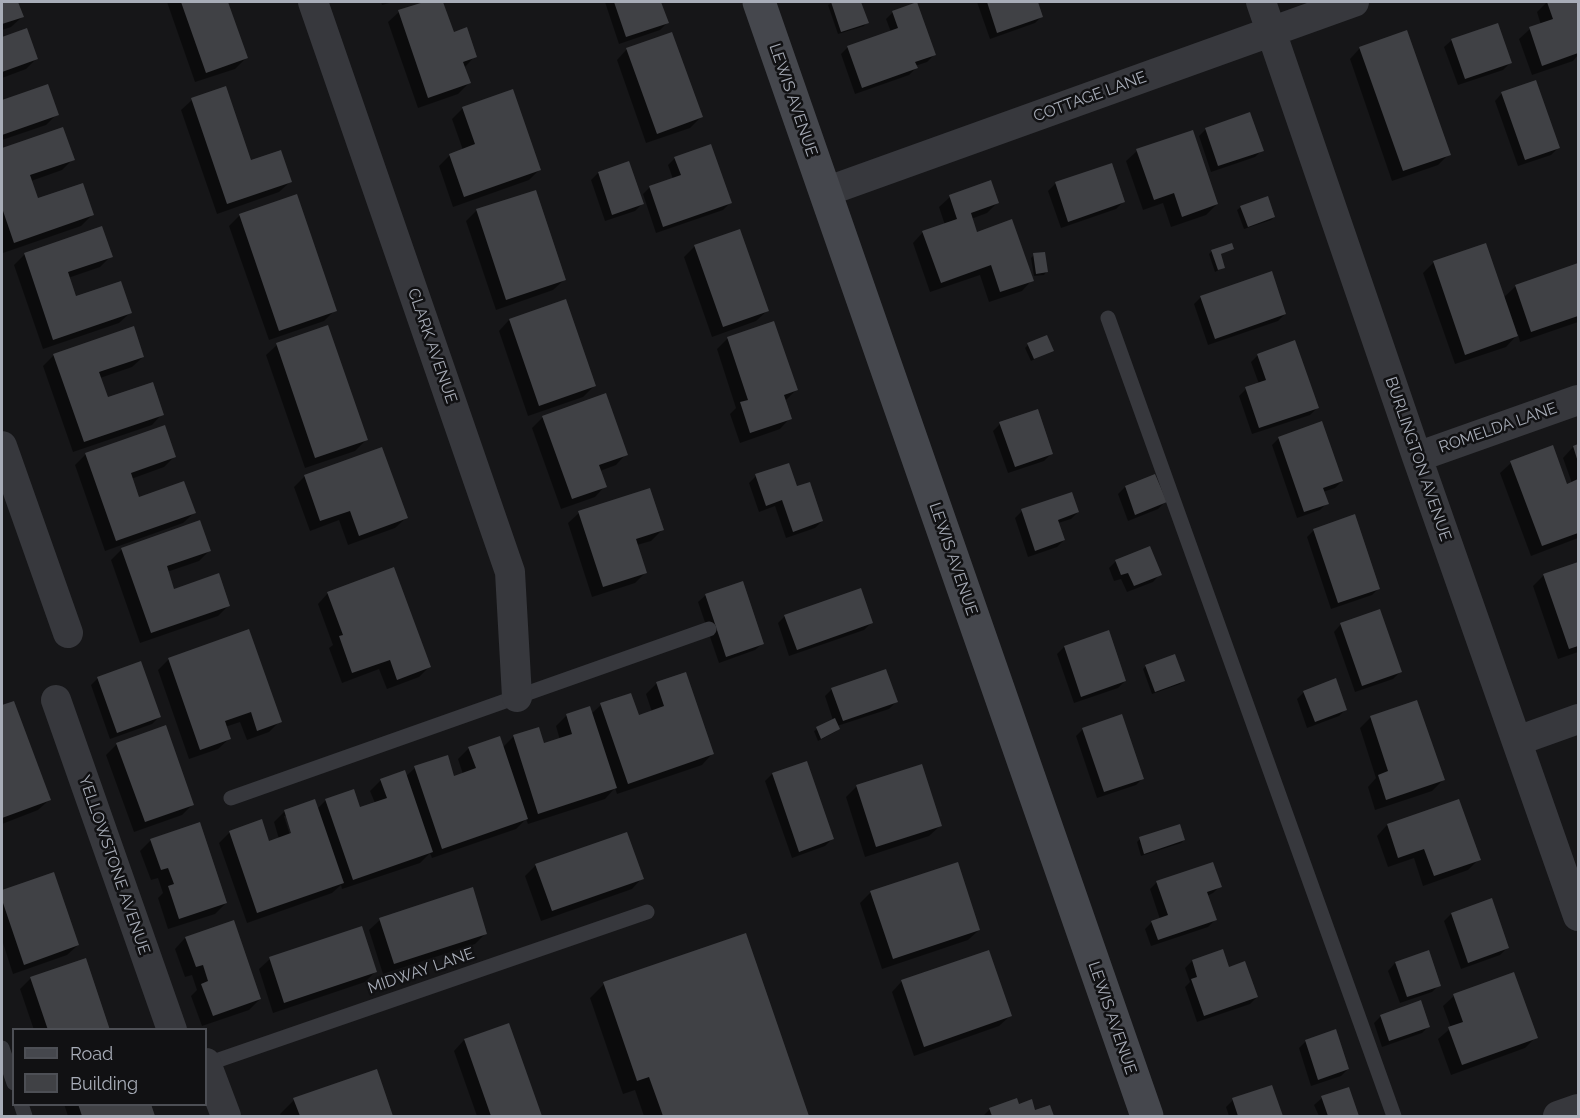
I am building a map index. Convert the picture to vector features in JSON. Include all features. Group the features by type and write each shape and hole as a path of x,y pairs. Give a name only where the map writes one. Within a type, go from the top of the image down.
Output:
{"street":[{"name":"CLARK AVENUE","path":"313,2 510,572 517,697"},
{"name":"LEWIS AVENUE","path":"759,2 1147,1116"},
{"name":"BURLINGTON AVENUE","path":"1261,2 1578,916"},
{"name":"COTTAGE LANE","path":"825,192 1354,2"},
{"name":"ROMELDA LANE","path":"1417,457 1578,400"},
{"path":"2,446 68,633"},
{"name":"YELLOWSTONE AVENUE","path":"56,700 172,1028"},
{"path":"1517,741 1578,719"},
{"path":"207,1066 226,1116"},
{"path":"1558,1116 1578,1109"}],"lane":[{"path":"1108,318 1394,1116"},
{"path":"231,798 709,629"},
{"name":"MIDWAY LANE","path":"207,1063 646,912"},
{"path":"2,1048 12,1077"}],"building":[{"path":"2,2 18,2 24,17 2,24"},
{"path":"181,2 228,2 248,58 206,73"},
{"path":"424,2 443,2 454,32 467,27 477,57 463,62 471,83 428,98 398,10"},
{"path":"614,2 661,2 669,23 626,37"},
{"path":"831,2 861,2 869,23 841,32"},
{"path":"917,2 936,55 915,62 918,68 862,88 847,46 898,28 892,11"},
{"path":"987,2 1038,2 1043,17 997,33"},
{"path":"1547,2 1578,2 1578,53 1542,66 1529,27 1553,19"},
{"path":"1498,23 1512,63 1465,79 1451,39"},
{"path":"27,28 38,59 2,72 2,37"},
{"path":"1407,30 1451,155 1403,171 1359,47"},
{"path":"672,32 703,117 657,134 626,48"},
{"path":"1536,80 1560,148 1525,160 1501,92"},
{"path":"48,84 59,115 2,135 2,100"},
{"path":"226,86 251,160 281,150 292,182 227,204 191,98"},
{"path":"513,89 541,170 464,197 449,154 475,144 462,107"},
{"path":"1250,112 1264,151 1218,166 1205,128"},
{"path":"63,127 75,160 30,175 38,198 83,183 94,215 14,243 2,208 2,148"},
{"path":"1193,130 1218,204 1182,217 1174,193 1154,200 1136,149"},
{"path":"711,144 732,203 663,227 649,186 681,175 674,157"},
{"path":"629,161 644,204 612,215 598,172"},
{"path":"1112,163 1125,202 1068,222 1055,182"},
{"path":"991,180 999,203 971,213 977,232 1012,219 1034,281 1000,292 991,265 941,283 922,231 957,219 949,195"},
{"path":"536,190 566,280 506,300 476,209"},
{"path":"297,194 337,311 279,331 239,214"},
{"path":"1268,196 1275,217 1248,227 1240,206"},
{"path":"102,226 113,257 68,272 76,296 121,281 132,313 53,340 24,253"},
{"path":"740,229 769,311 723,327 694,245"},
{"path":"1232,243 1234,249 1221,254 1225,268 1218,270 1211,250"},
{"path":"1486,243 1518,336 1465,355 1433,261"},
{"path":"1045,252 1048,272 1036,274 1033,253"},
{"path":"1578,263 1578,316 1531,332 1515,285"},
{"path":"1272,271 1286,314 1215,339 1200,296"},
{"path":"566,299 596,386 539,406 509,319"},
{"path":"774,321 798,390 784,395 792,419 750,433 740,402 748,400 727,337"},
{"path":"328,325 368,440 315,458 276,343"},
{"path":"134,326 144,357 99,372 108,397 153,382 164,415 84,442 53,354"},
{"path":"1047,335 1054,351 1034,359 1027,343"},
{"path":"1295,340 1319,408 1259,428 1245,387 1266,380 1257,354"},
{"path":"606,393 628,455 599,465 607,487 572,499 542,416"},
{"path":"1038,409 1053,454 1015,467 999,422"},
{"path":"1322,421 1343,481 1323,488 1329,504 1304,512 1278,437"},
{"path":"165,425 176,457 131,473 139,497 184,481 196,513 116,541 85,453"},
{"path":"1578,444 1578,462 1573,446"},
{"path":"1553,445 1567,484 1578,479 1578,533 1542,546 1510,461"},
{"path":"382,447 408,518 359,536 350,511 320,521 304,475"},
{"path":"789,463 797,486 810,482 823,521 793,532 782,500 766,506 755,474"},
{"path":"1155,474 1167,502 1135,515 1125,486"},
{"path":"650,488 664,530 636,539 647,573 603,587 578,511"},
{"path":"1072,492 1079,512 1058,520 1065,540 1035,551 1021,509"},
{"path":"1355,514 1380,589 1338,603 1313,529"},
{"path":"200,520 211,551 167,566 174,589 219,573 230,606 151,633 121,548"},
{"path":"1150,546 1162,575 1134,586 1128,573 1121,575 1115,560"},
{"path":"1578,562 1578,646 1569,649 1543,574"},
{"path":"394,567 431,667 397,680 390,660 352,673 339,636 343,635 327,592"},
{"path":"743,581 764,644 726,657 705,594"},
{"path":"861,588 873,623 797,650 784,615"},
{"path":"1380,609 1402,672 1362,686 1340,623"},
{"path":"249,629 282,722 257,731 251,712 225,721 231,739 200,750 168,658"},
{"path":"1109,630 1126,681 1081,697 1064,646"},
{"path":"1175,654 1185,681 1155,692 1145,665"},
{"path":"141,661 161,717 117,733 97,677"},
{"path":"886,669 898,702 843,721 831,688"},
{"path":"686,672 714,754 628,784 600,703 631,693 639,715 664,706 656,682"},
{"path":"1336,678 1347,710 1315,722 1303,691"},
{"path":"1417,700 1445,780 1386,800 1378,775 1388,771 1370,716"},
{"path":"14,701 51,800 2,818 2,705"},
{"path":"590,706 617,788 538,814 513,735 539,727 544,743 572,734 566,714"},
{"path":"1122,714 1144,779 1104,792 1082,728"},
{"path":"835,718 840,729 821,739 816,727"},
{"path":"166,725 194,805 145,822 116,743"},
{"path":"500,736 528,819 442,849 414,766 448,755 454,776 476,768 468,747"},
{"path":"807,761 834,839 799,852 772,773"},
{"path":"922,764 942,826 876,847 856,785"},
{"path":"405,770 433,852 353,880 325,799 354,789 360,807 387,798 380,779"},
{"path":"315,799 344,883 257,913 229,831 262,819 269,841 291,833 284,810"},
{"path":"1459,799 1481,860 1434,876 1424,849 1398,858 1387,824"},
{"path":"200,822 227,903 179,919 168,886 174,884 168,868 161,870 150,839"},
{"path":"1180,824 1185,840 1144,854 1139,837"},
{"path":"627,832 644,879 552,911 535,864"},
{"path":"958,862 980,930 893,959 870,891"},
{"path":"1213,862 1222,887 1207,892 1217,920 1158,940 1151,921 1168,915 1156,881"},
{"path":"54,872 79,945 24,965 2,900 2,890"},
{"path":"473,887 487,934 394,964 379,918"},
{"path":"1492,898 1509,948 1468,963 1451,913"},
{"path":"234,920 261,999 213,1016 201,984 208,981 203,965 196,967 185,937"},
{"path":"362,926 377,972 284,1003 269,957"},
{"path":"746,933 809,1116 663,1116 649,1077 637,1081 603,982"},
{"path":"1223,949 1229,967 1245,961 1258,997 1204,1016 1191,979 1197,977 1192,960"},
{"path":"989,950 1012,1016 924,1047 901,980"},
{"path":"1429,950 1441,986 1407,997 1395,962"},
{"path":"86,958 109,1028 47,1028 30,977"},
{"path":"1514,972 1538,1038 1462,1065 1448,1027 1463,1022 1453,994"},
{"path":"1421,1000 1430,1027 1389,1041 1380,1015"},
{"path":"509,1023 542,1116 491,1116 464,1039"},
{"path":"1336,1029 1349,1069 1318,1080 1305,1040"},
{"path":"377,1069 393,1116 300,1116 293,1098"},
{"path":"1272,1085 1283,1116 1238,1116 1232,1098"},
{"path":"1349,1087 1359,1116 1328,1116 1321,1096"},
{"path":"1017,1098 1019,1104 1032,1099 1035,1110 1050,1105 1054,1116 992,1116 989,1108"},
{"path":"79,1106 152,1106 155,1116 82,1116"}]}
